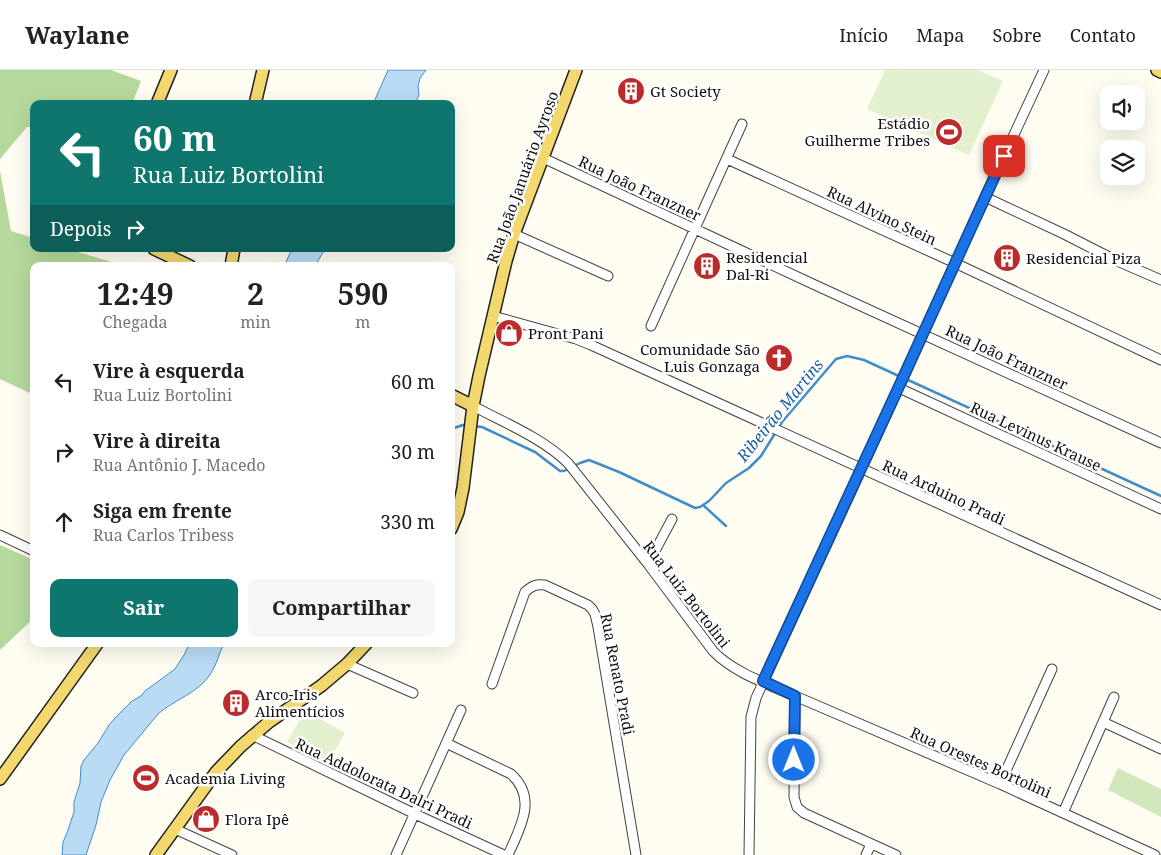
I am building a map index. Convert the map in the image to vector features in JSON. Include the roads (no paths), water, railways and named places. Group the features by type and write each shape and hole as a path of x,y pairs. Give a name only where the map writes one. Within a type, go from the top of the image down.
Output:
{"main road":[{"path":"158,100 171,70"},
{"path":"256,100 263,70"},
{"name":"Rua João Januário Ayroso","path":"455,519 463,488 473,406 506,261 514,234 576,70"},
{"path":"1157,70 1161,72"},
{"path":"160,252 182,262"},
{"path":"455,397 473,406"},
{"path":"0,779 95,647"},
{"path":"156,855 216,772 229,758 252,735 321,686 347,664 363,647"}],"street":[{"path":"749,855 750,717 756,698 1044,70"},
{"path":"651,326 742,124"},
{"name":"Rua João Franzner","path":"543,158 1161,443"},
{"name":"Rua Alvino Stein","path":"726,159 955,263 1161,360"},
{"path":"985,197 1115,260 1161,280"},
{"path":"514,234 608,276"},
{"name":"Rua Arduino Pradi","path":"493,316 591,345 772,426 861,469 1161,606"},
{"name":"Rua Levinus Krause","path":"901,382 1161,509"},
{"name":"Rua Luiz Bortolini","path":"473,406 545,444 568,463 648,564 713,651 722,660 795,696"},
{"path":"648,564 672,519"},
{"path":"0,536 30,549"},
{"name":"Rua Renato Pradi","path":"492,684 526,592 531,586 544,584 588,605 592,609 598,627 636,855"},
{"path":"347,664 413,694"},
{"path":"1000,784 1052,669"},
{"path":"795,696 794,797 797,807 804,813 896,855"},
{"name":"Rua Orestes Bortolini","path":"795,696 1000,784 1155,855"},
{"path":"1063,813 1114,697"},
{"path":"396,855 461,710"},
{"path":"1103,722 1161,749"},
{"name":"Rua Addolorata Dalri Pradi","path":"252,735 415,814 506,855"},
{"path":"446,743 511,774 523,788 525,798 521,826 506,855"},
{"path":"175,829 232,855"},
{"path":"866,855 871,844"}],"water":[{"path":"388,70 426,70 420,78 417,100 375,100"},
{"path":"291,252 323,252 317,262 286,262"},
{"path":"188,647 223,647 213,670 206,680 158,714 124,755 110,780 101,802 86,855 62,855 63,842 74,812 74,802 80,783 81,766 84,760 115,718 132,701 175,669"}],"waterway":[{"name":"Ribeirão Martins","path":"473,426 482,427 535,452 560,471 589,460 695,508 709,501 726,483 749,468 761,456 782,422 836,359 847,356 864,360 901,377"},
{"name":"Ribeirão Martins","path":"906,379 1161,496"},
{"name":"Ribeirão Martins","path":"455,428 463,425 467,426"},
{"path":"703,505 726,526"}],"place":[{"name":"Gt Society","path":"631,91"},
{"name":"Estádio Guilherme Tribes","path":"949,132"},
{"name":"Residencial Piza","path":"1007,258"},
{"name":"Residencial Dal-Ri","path":"707,266"},
{"name":"Pront Pani","path":"509,333"},
{"name":"Comunidade São Luis Gonzaga","path":"779,358"},
{"name":"Arco-Iris Alimentícios","path":"236,703"},
{"name":"Academia Living","path":"146,778"},
{"name":"Flora Ipê","path":"206,819"}]}
